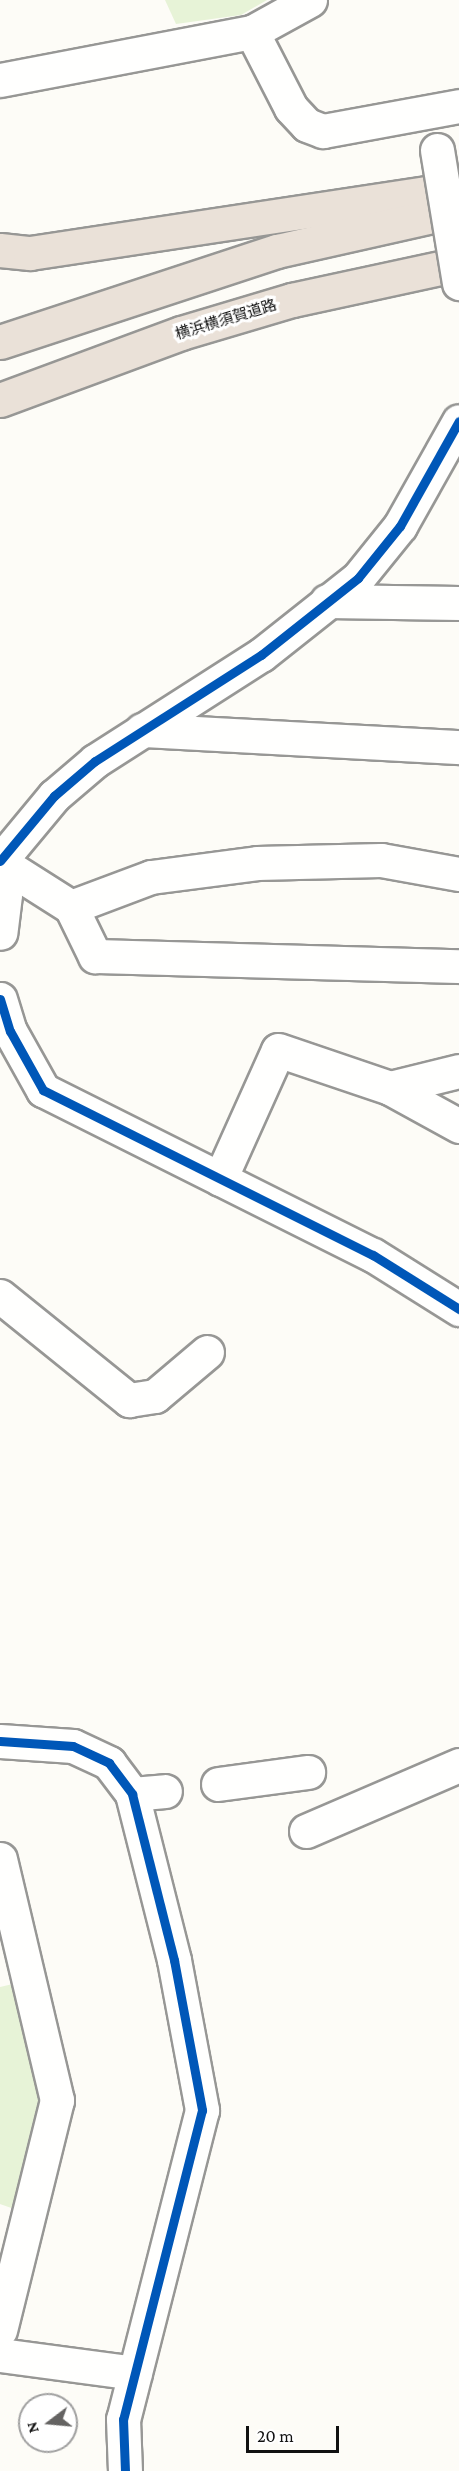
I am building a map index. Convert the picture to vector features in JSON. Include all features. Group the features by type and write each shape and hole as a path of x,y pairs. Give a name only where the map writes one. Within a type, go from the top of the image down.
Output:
{"highway":[{"path":"0,250 30,253 459,188"},
{"path":"0,342 265,254 459,210"},
{"name":"横浜横須賀道路","path":"0,400 181,333 292,300 459,264"},
{"path":"0,424 292,300"}],"street":[{"path":"0,80 252,32 310,0"},
{"path":"252,32 291,108 307,125 323,131 444,109 437,150 459,283"},
{"path":"0,933 5,895 0,863 54,796 142,730 261,655 358,578 400,526 459,421"},
{"path":"327,601 459,603"},
{"path":"142,730 459,747"},
{"path":"71,907 151,877 257,862 381,860 459,874"},
{"path":"0,863 71,907 95,956 459,966"},
{"path":"0,999 10,1031 44,1090 373,1255 459,1309"},
{"path":"220,1179 278,1050 390,1088 459,1126"},
{"path":"390,1088 459,1071"},
{"path":"0,1296 129,1400 155,1396 207,1352"},
{"path":"0,1741 73,1746 110,1763 132,1794 174,1960 202,2110 123,2419 125,2471"},
{"path":"306,1831 459,1766"},
{"path":"218,1784 308,1772"},
{"path":"132,1794 165,1791"},
{"path":"0,1859 57,2100 17,2224 0,2330"},
{"path":"0,2355 135,2373"}],"green space":[{"path":"165,0 267,0 241,15 176,24"},
{"path":"17,1983 45,2099 17,2210 0,2204 0,1987"}],"cycle path":[{"path":"0,861 54,796 95,761 261,655 358,578 400,526 459,421"},
{"path":"0,999 10,1031 43,1090 373,1255 459,1309"},
{"path":"0,1741 73,1746 109,1763 132,1794 174,1960 202,2110 123,2419 125,2471"}]}
